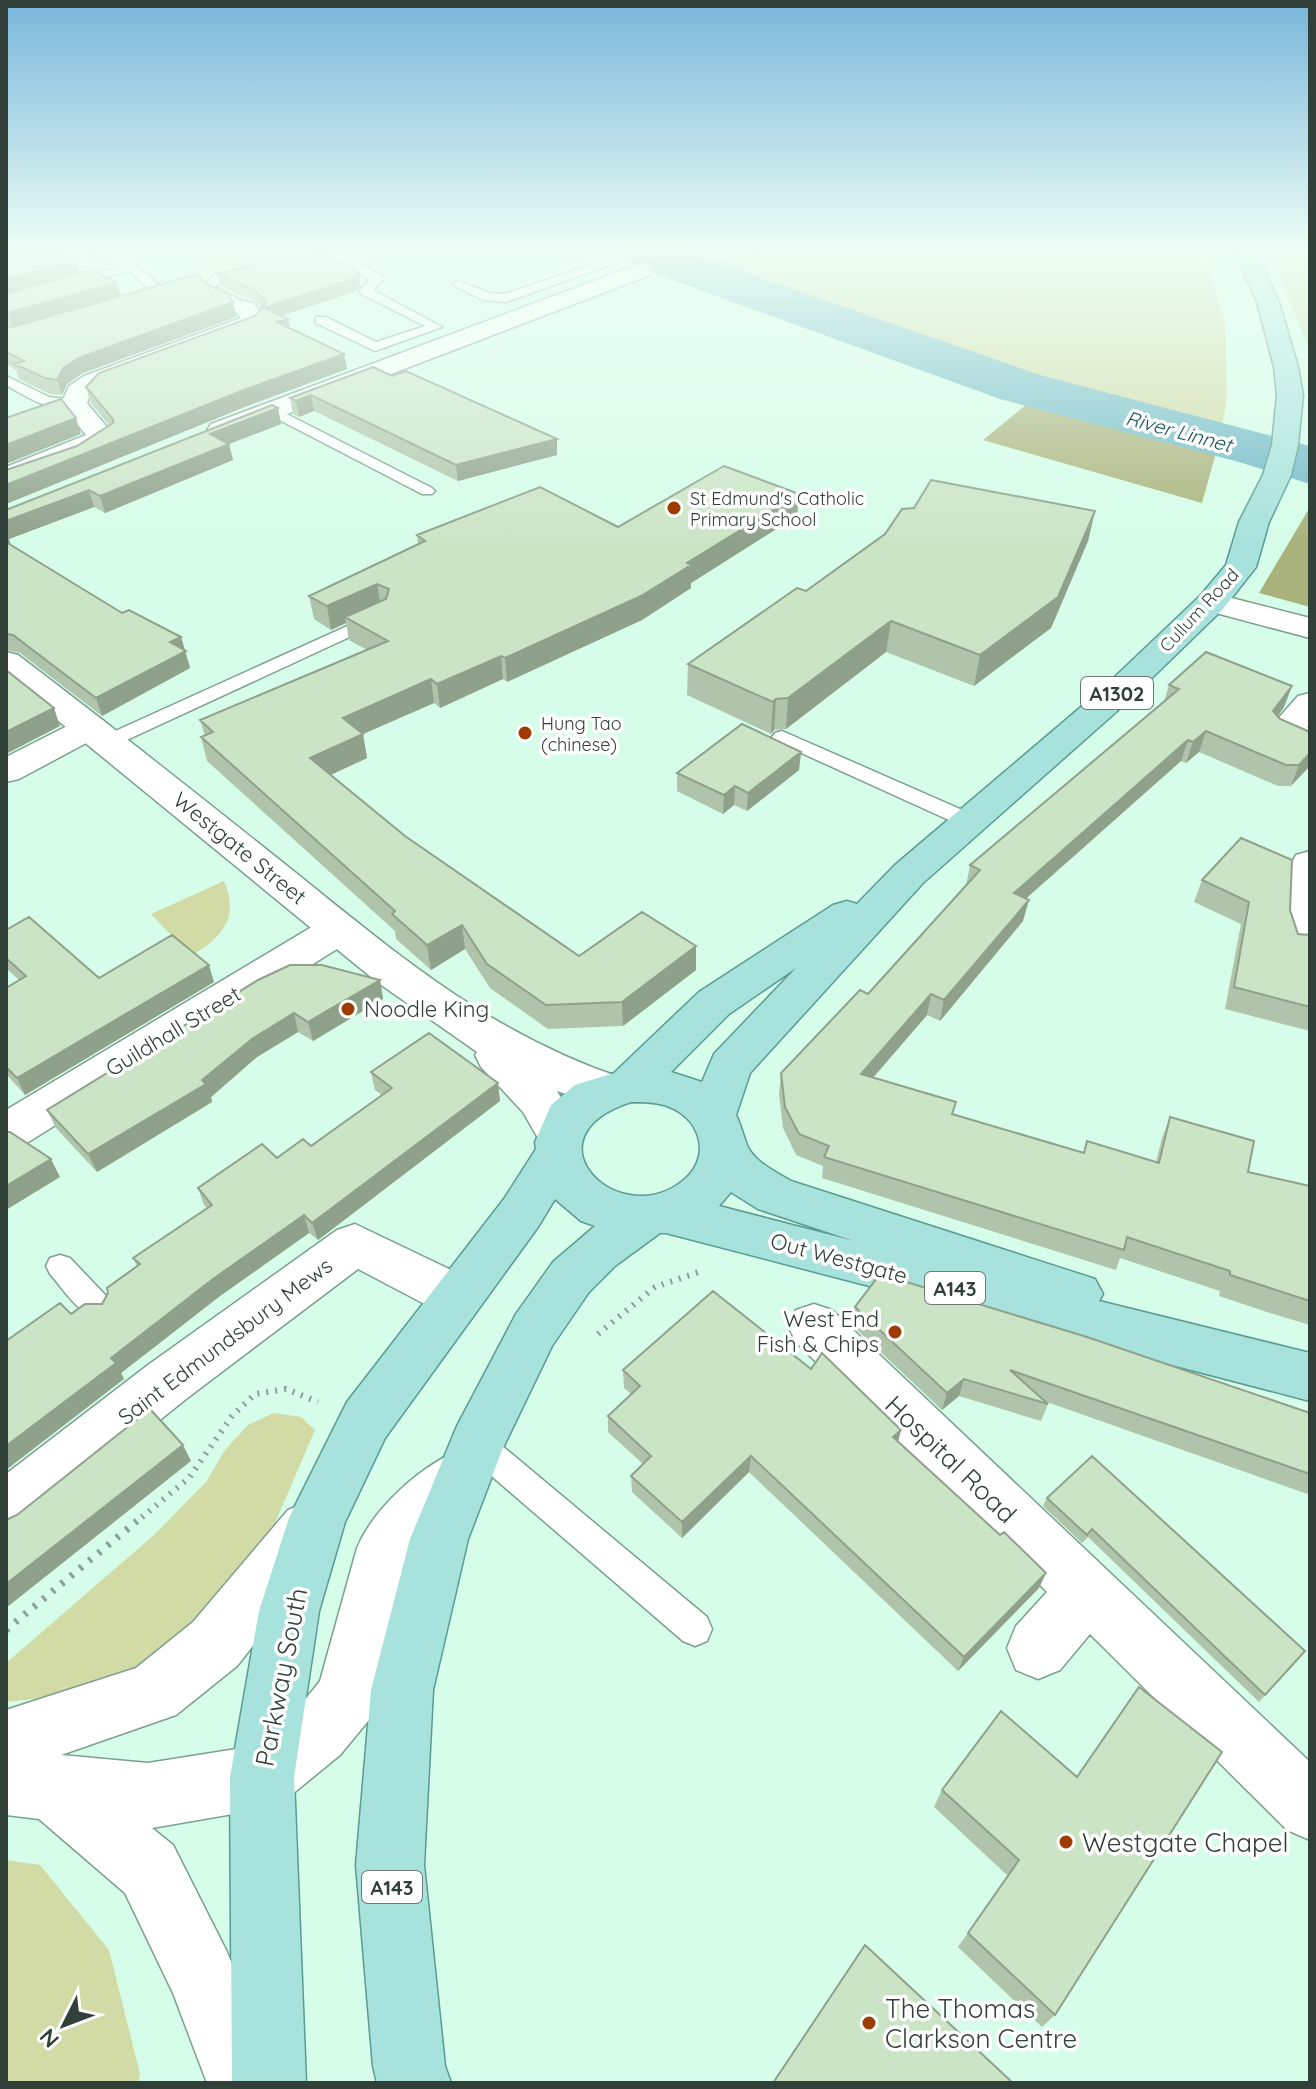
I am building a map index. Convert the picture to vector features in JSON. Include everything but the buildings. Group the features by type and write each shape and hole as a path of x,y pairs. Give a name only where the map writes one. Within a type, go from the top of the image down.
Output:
{"main road":[{"name":"Cullum Road","path":"719,1134 730,1066 909,874 1113,697 1212,602 1241,567 1254,522 1281,460 1290,395 1281,348"},
{"name":"Cullum Road","path":"618,1088 714,1003 909,874"},
{"name":"A143","path":"414,2083 409,2066 390,1865 402,1690 439,1539 470,1459 534,1330 571,1277 597,1251 657,1214 690,1203 708,1189 720,1172 719,1134 697,1101 654,1085 618,1088"},
{"path":"557,1143 575,1109 618,1088"},
{"name":"Out Westgate","path":"719,1134 747,1178 775,1195 1032,1277 1244,1358"},
{"name":"A143","path":"557,1143 562,1175 576,1192 595,1206 620,1214 657,1214"},
{"name":"Parkway South","path":"269,2083 262,1777 289,1611 318,1518 366,1420 521,1213 557,1143"},
{"name":"Out Westgate","path":"657,1214 1244,1358 1310,1377"}],"street":[{"path":"6,477 88,446 102,437 74,404 78,391 93,381 180,348"},
{"path":"198,439 434,348"},
{"path":"1212,602 1310,628"},
{"name":"Westgate Street","path":"6,662 100,734 339,929 476,1033 539,1100 557,1143"},
{"path":"1298,736 1310,703"},
{"path":"6,771 100,734"},
{"path":"1297,939 1310,864"},
{"name":"Guildhall Street","path":"6,1133 339,929"},
{"name":"Westgate Street","path":"476,1033 570,1080 618,1088"},
{"name":"Saint Edmundsbury Mews","path":"6,1509 158,1373 355,1244 456,1296"},
{"name":"Hospital Road","path":"814,1326 1310,1807"},
{"path":"29,1786 148,1796 262,1777 318,1733 347,1698 386,1548 403,1526 470,1459"},
{"path":"6,1742 154,1693 215,1644 318,1518"},
{"path":"1038,1648 1088,1591"},
{"path":"29,1786 149,1869 202,1977 244,2083"}],"lane":[{"path":"6,380 46,401 74,404"},
{"path":"271,410 427,491"},
{"path":"100,734 382,615"},
{"path":"782,737 969,821"},
{"path":"60,1266 100,1309"},
{"path":"470,1459 695,1629"}],"path":[{"path":"590,1341 643,1294 672,1276 712,1270"},
{"path":"6,1630 189,1478 232,1416 255,1394 286,1389 325,1405"}],"green space":[{"path":"929,348 1226,348 1227,399 1219,442"},
{"path":"1048,387 1219,442 1202,503 983,440"},
{"path":"1310,507 1310,607 1259,593"},
{"path":"224,881 230,906 229,916 219,934 191,956 151,914"},
{"path":"274,1413 301,1417 315,1430 263,1551 167,1655 79,1694 6,1702 6,1663 154,1535 206,1482 225,1450 248,1425"},
{"path":"6,1860 40,1865 109,1950 140,2074 138,2083 6,2083"}],"waterway":[{"name":"River Linnet","path":"911,348 1020,387 1260,449 1310,466"}],"place":[{"name":"St Edmund's Catholic Primary School","path":"674,508"},
{"name":"Hung Tao (chinese)","path":"525,733"},
{"name":"Noodle King","path":"348,1009"},
{"name":"West End Fish & Chips","path":"895,1332"},
{"name":"Westgate Chapel","path":"1066,1842"},
{"name":"The Thomas Clarkson Centre","path":"869,2023"}]}
